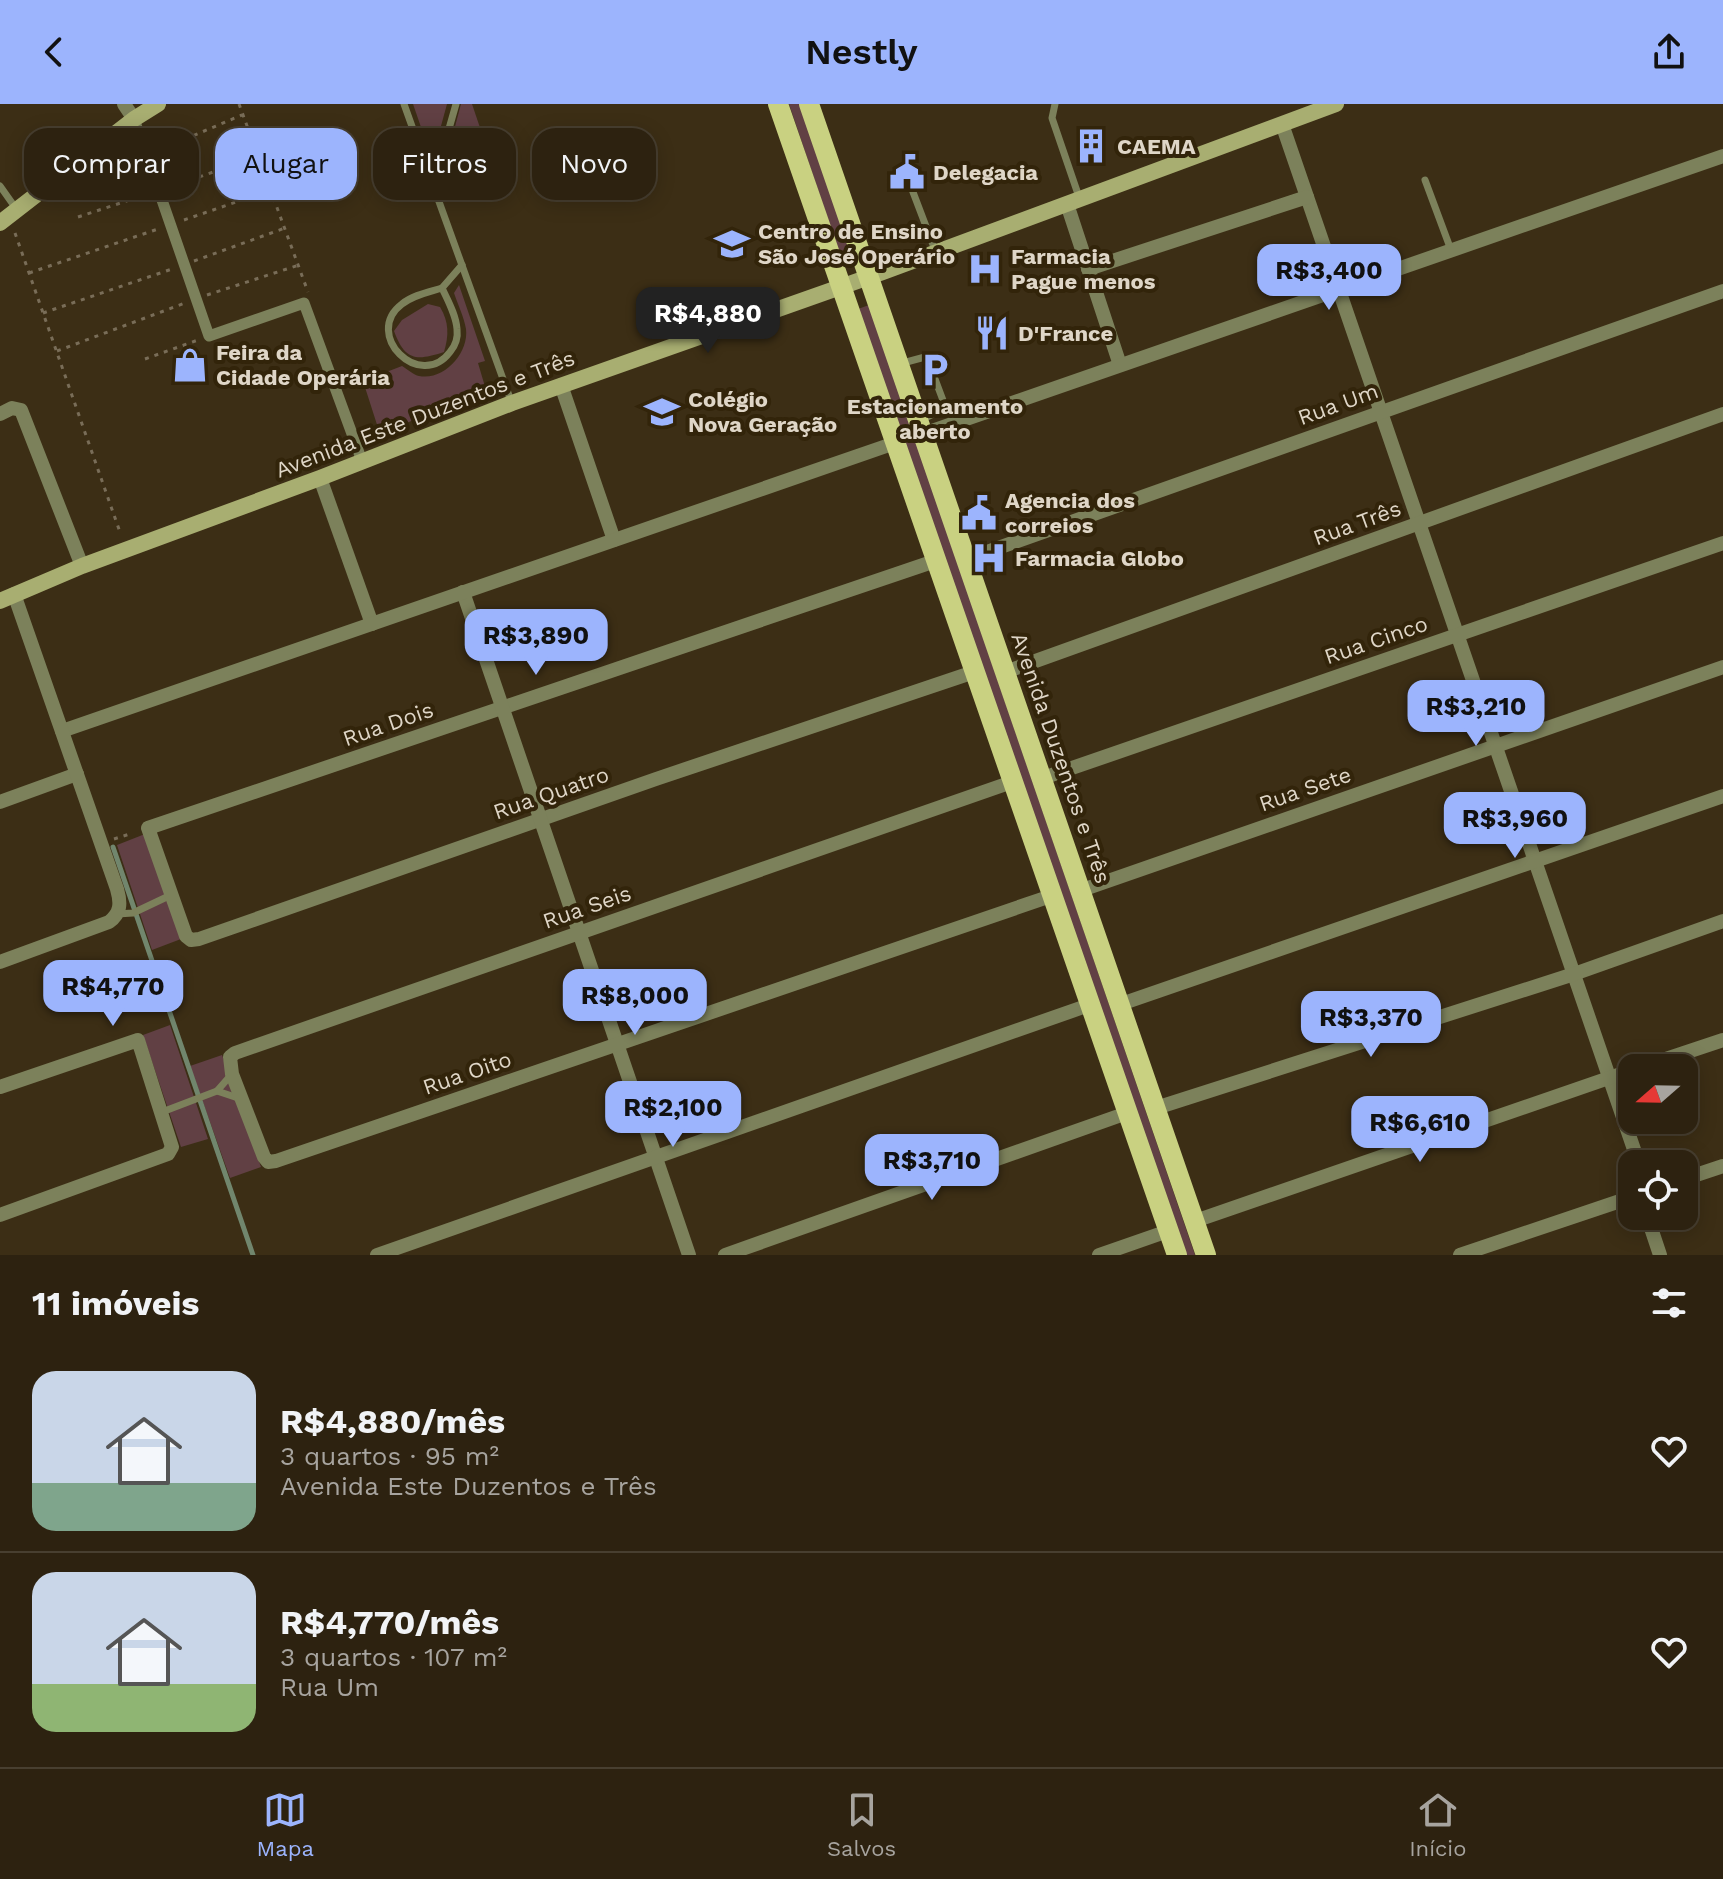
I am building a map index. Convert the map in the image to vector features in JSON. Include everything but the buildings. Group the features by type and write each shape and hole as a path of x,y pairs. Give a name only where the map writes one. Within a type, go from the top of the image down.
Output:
{"main road":[{"path":"8,216 158,104"},
{"path":"778,104 1177,1255"},
{"name":"Avenida Duzentos e Três","path":"809,104 1206,1255"},
{"name":"Avenida Este Duzentos e Três","path":"7,598 82,566 512,403 936,253 1336,104"}],"street":[{"path":"124,104 137,128"},
{"path":"1282,124 1634,1150"},
{"path":"921,427 1120,365 1723,156"},
{"path":"1088,269 1307,197"},
{"path":"162,200 209,336 304,303 362,461"},
{"path":"1073,202 1088,269 1120,365"},
{"name":"Rua Um","path":"967,559 1723,291"},
{"path":"561,385 614,540"},
{"path":"3,411 21,410 82,566"},
{"name":"Rua Três","path":"1005,672 1723,414"},
{"path":"62,731 895,443"},
{"path":"320,478 372,624"},
{"name":"Rua Cinco","path":"1043,778 1723,543"},
{"name":"Rua Dois","path":"148,828 935,561"},
{"path":"463,592 689,1255"},
{"path":"0,962 109,922 123,912 62,731 7,598"},
{"name":"Rua Sete","path":"1082,890 1723,667"},
{"name":"Rua Quatro","path":"171,895 186,936 191,940 199,939 974,672"},
{"path":"0,802 77,774"},
{"name":"Rua Seis","path":"232,1074 229,1063 235,1053 1012,782"},
{"path":"1121,1004 1723,796"},
{"path":"148,828 171,895"},
{"name":"Rua Oito","path":"244,1104 264,1157 268,1162 276,1161 1051,896"},
{"path":"1156,1108 1574,974 1723,921"},
{"path":"377,1255 1089,1005"},
{"path":"0,1087 138,1040 172,1141 168,1154 0,1215"},
{"path":"1681,1054 1723,1040"},
{"path":"232,1074 244,1104"},
{"path":"1195,1221 1618,1075"},
{"path":"725,1255 1127,1113"},
{"path":"1698,1174 1723,1166"},
{"path":"1460,1255 1486,1251 1618,1202"},
{"path":"1652,1230 1660,1255"},
{"path":"1099,1255 1168,1231"}],"lane":[{"path":"404,104 413,128"},
{"path":"449,128 456,104"},
{"path":"1055,104 1052,118 1073,202"},
{"path":"905,171 936,253"},
{"path":"1425,180 1451,250"},
{"path":"0,186 8,216"},
{"path":"438,200 512,403"},
{"path":"442,288 457,325 454,347 439,362 429,366 407,362 397,355 388,332 395,310 404,302 442,288 462,265"},
{"path":"899,364 925,357 944,403 943,409 921,427"},
{"path":"123,912 145,907 171,895"},
{"path":"162,1112 217,1091 232,1074"},
{"path":"217,1091 244,1104"}],"path":[{"path":"239,104 248,128"},
{"path":"199,133 243,114"},
{"path":"78,217 131,200"},
{"path":"29,273 241,200"},
{"path":"275,200 308,291 304,303"},
{"path":"8,216 127,550"},
{"path":"43,313 285,228"},
{"path":"56,351 299,265"},
{"path":"145,359 209,336"},
{"path":"102,843 148,828"}],"shaded area":[{"path":"413,104 447,104 440,128 421,128"},
{"path":"461,104 472,104 480,128 455,128"},
{"path":"789,104 800,104 853,257 842,261"},
{"path":"459,285 485,361 478,363 486,390 380,434 363,381 402,366 417,375 428,376 446,370 453,363 466,338 465,324 454,293"},
{"path":"428,304 440,307 447,323 444,352 426,357 413,356 403,348 394,331 402,320"},
{"path":"869,305 1195,1255 1184,1255 858,309"},
{"path":"145,834 181,939 152,950 117,845"},
{"path":"170,1025 208,1139 181,1147 143,1035"},
{"path":"222,1055 261,1167 230,1178 190,1066"}],"waterway":[{"path":"113,847 253,1255"}],"place":[{"name":"CAEMA","path":"1091,146"},
{"name":"Delegacia","path":"907,172"},
{"name":"Centro de Ensino São José Operário","path":"732,244"},
{"name":"Farmacia Pague menos","path":"985,269"},
{"name":"D'France","path":"992,333"},
{"name":"Feira da Cidade Operária","path":"190,365"},
{"name":"Estacionamento aberto","path":"935,370"},
{"name":"Colégio Nova Geração","path":"662,412"},
{"name":"Agencia dos correios","path":"979,513"},
{"name":"Farmacia Globo","path":"989,558"}]}
